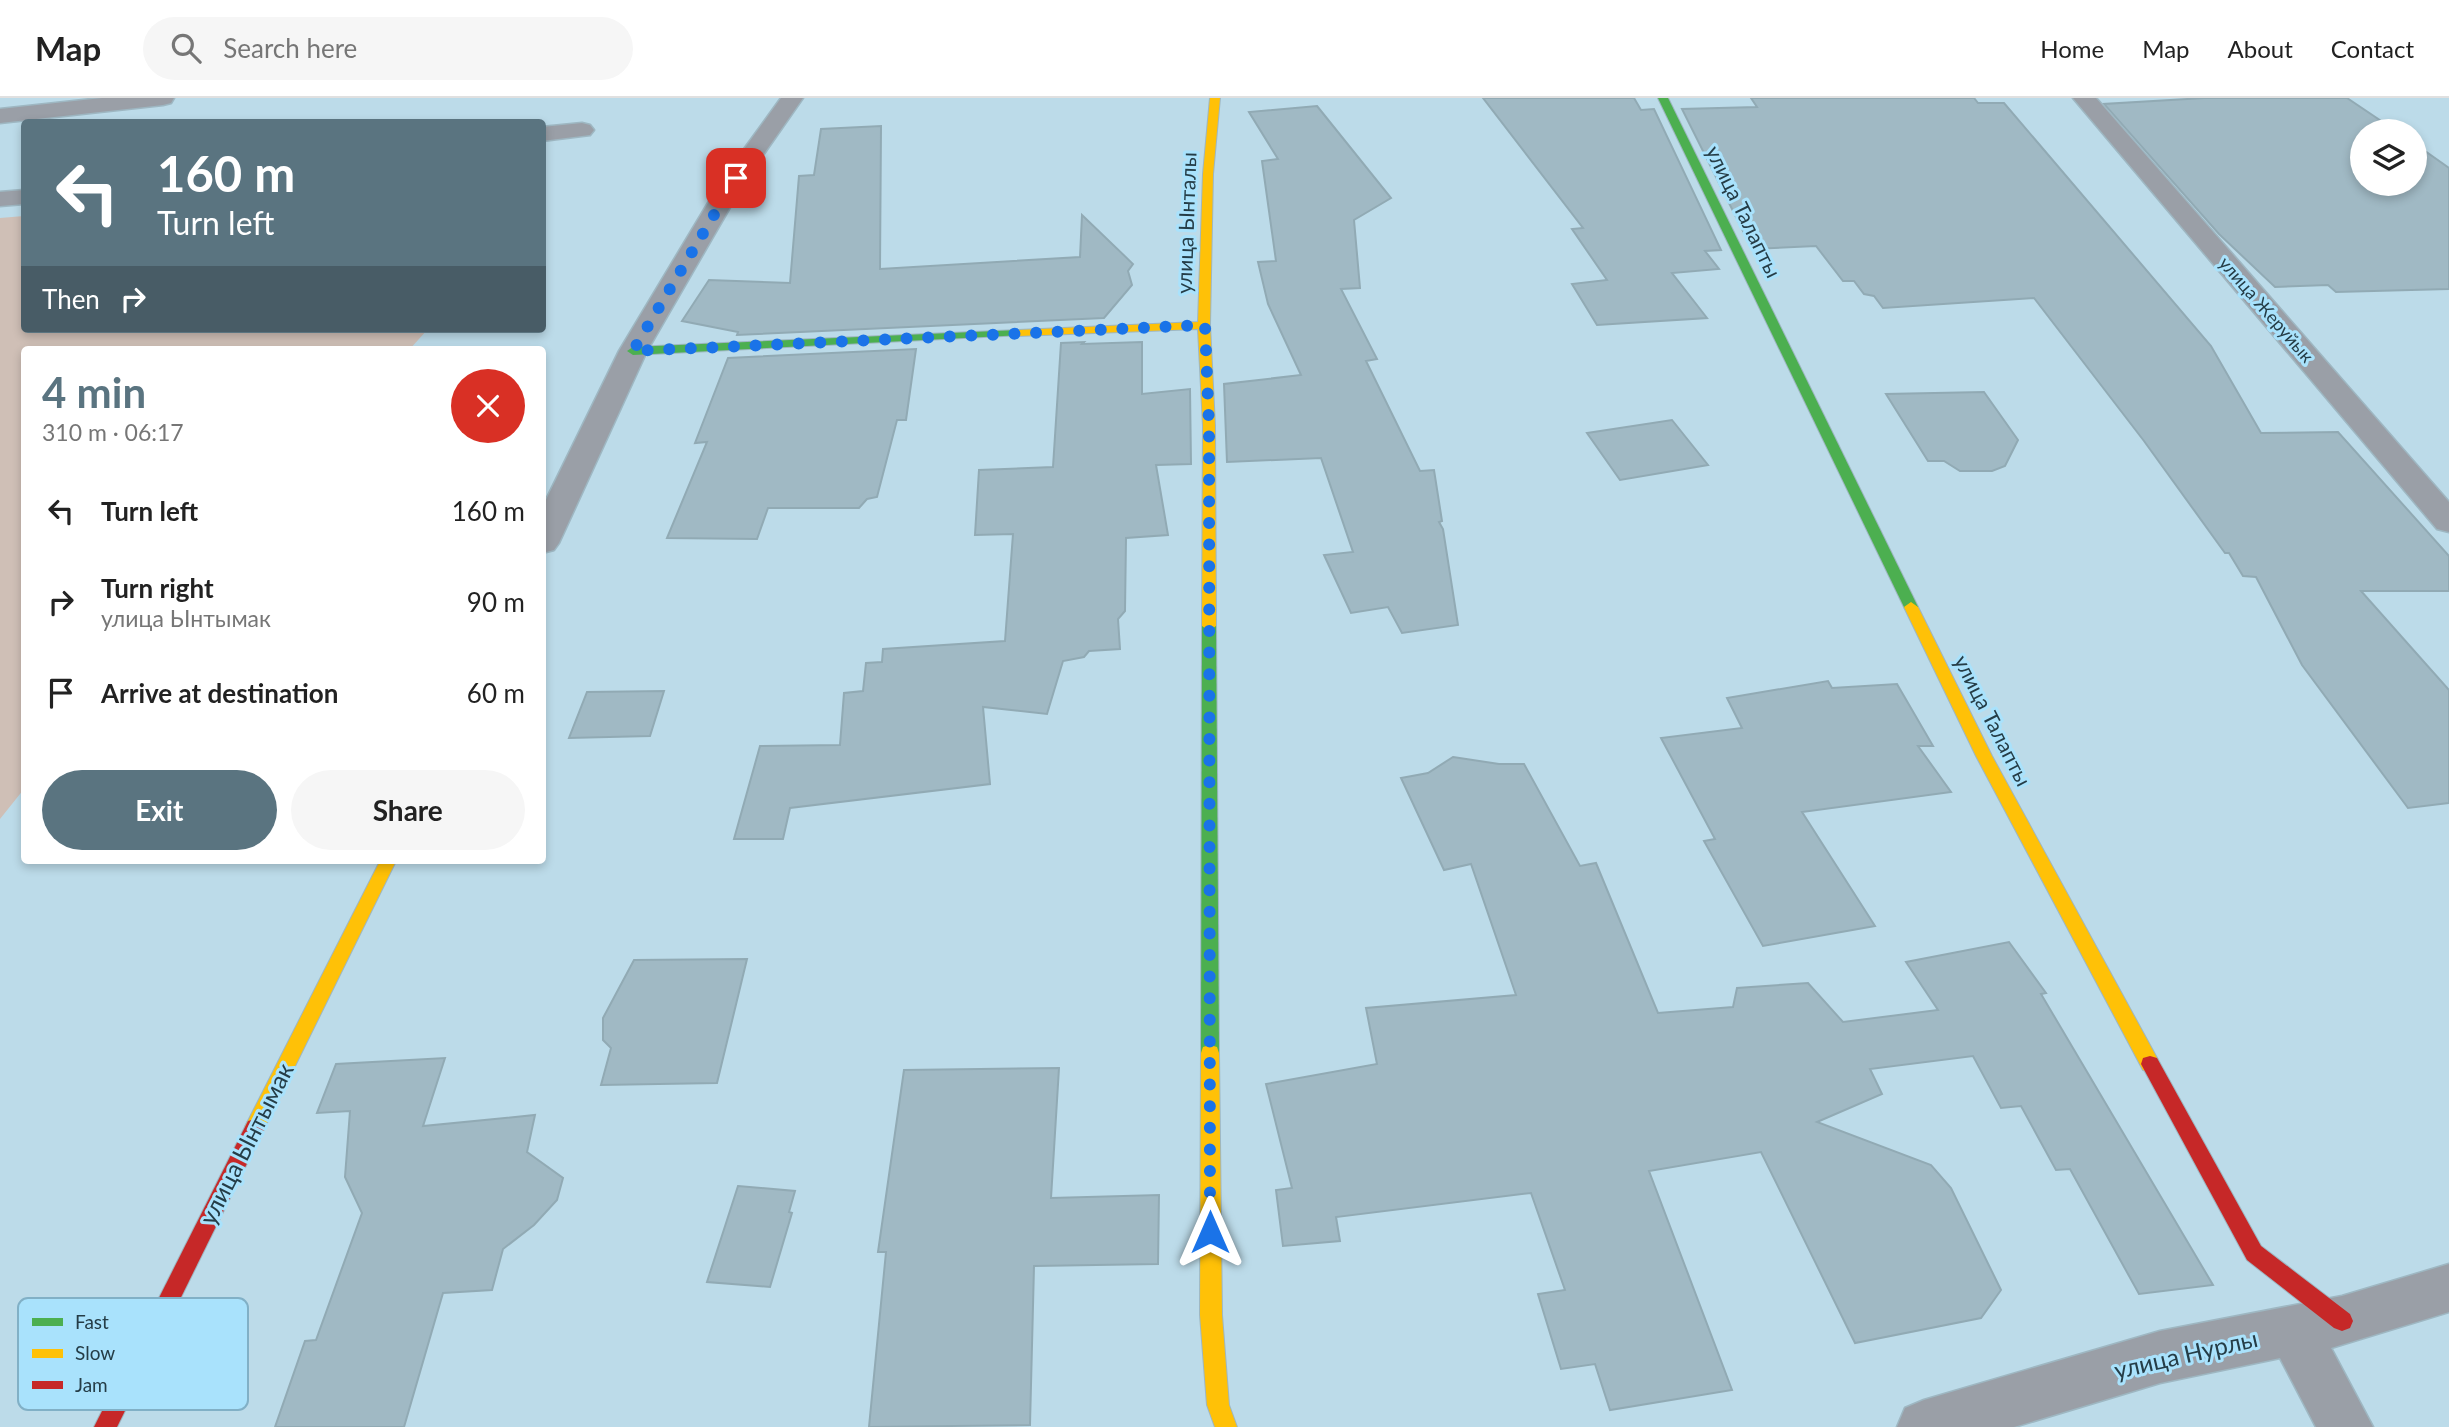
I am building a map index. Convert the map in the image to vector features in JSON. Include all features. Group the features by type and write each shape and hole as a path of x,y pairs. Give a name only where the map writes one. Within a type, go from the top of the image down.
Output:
{"street":[{"path":"0,116 163,98"},
{"path":"546,535 633,351 736,178 792,98"},
{"name":"улица Ынталы","path":"1215,98 1208,174 1205,325 1209,426 1211,1315 1221,1420"},
{"name":"улица Талапты","path":"1663,98 1984,755 2254,1253 2317,1326"},
{"name":"улица Жеруйык","path":"2084,98 2449,522"},
{"path":"546,134 582,130"},
{"path":"0,199 21,197"},
{"path":"633,351 1205,325"},
{"name":"улица Ынтымак","path":"170,1298 386,864"},
{"name":"улица Нурлы","path":"1924,1427 2160,1357 2317,1326 2449,1288"},
{"path":"2317,1326 2346,1427"},
{"name":"улица Ынтымак","path":"105,1427 114,1410"}],"shaded area":[{"path":"21,216 21,333 424,333 413,346 21,346 21,793 0,819 0,218"}],"building":[{"path":"1483,98 1634,98 1641,110 1654,109 1721,250 1705,251 1719,269 1672,273 1707,318 1597,325 1572,284 1607,280 1572,229 1583,228"},
{"path":"1751,98 1974,98 1978,103 2004,103 2211,346 2261,433 2338,432 2449,556 2449,591 2361,591 2449,690 2449,803 2408,808 2302,665 2256,577 2243,576 2229,553 2225,553 2144,441 2034,298 1883,308 1874,296 1864,294 1854,281 1843,281 1816,246 1752,249 1682,109 1757,107"},
{"path":"2204,98 2347,98 2378,119 2350,119 2350,196 2427,196 2427,152 2449,168 2449,289 2336,292 2328,285 2275,287 2219,234 2104,104"},
{"path":"1317,106 1391,198 1354,220 1360,288 1341,289 1377,359 1366,361 1420,471 1434,470 1442,521 1439,522 1443,529 1458,625 1402,633 1388,607 1351,613 1324,555 1353,552 1321,458 1227,462 1224,384 1301,375 1268,304 1258,262 1276,261 1262,161 1278,159 1249,112"},
{"path":"881,126 880,269 1080,257 1082,215 1133,264 1128,271 1132,285 1104,318 737,335 738,332 682,321 709,280 790,283 799,176 814,175 821,129"},
{"path":"1084,342 1082,344 1142,342 1142,394 1190,389 1191,464 1156,465 1168,535 1126,538 1125,611 1118,619 1120,649 1089,651 1084,657 1063,661 1047,714 983,707 990,784 790,808 783,839 734,839 760,746 840,745 844,693 863,691 866,663 882,662 883,649 1005,641 1013,534 975,535 979,470 1053,467 1061,343"},
{"path":"916,349 906,420 897,420 877,497 867,499 859,508 768,508 757,539 667,538 707,442 695,443 728,358"},
{"path":"1984,392 2018,440 2005,466 1992,471 1960,471 1944,461 1928,461 1886,394"},
{"path":"1672,420 1708,465 1620,480 1587,433"},
{"path":"1828,681 1832,688 1897,684 1933,746 1918,746 1951,792 1802,812 1875,926 1763,946 1704,841 1715,839 1661,738 1742,728 1727,698"},
{"path":"664,691 650,736 569,738 587,692"},
{"path":"1453,757 1499,764 1524,764 1580,866 1596,863 1658,1013 1733,1007 1737,988 1808,983 1843,1022 1938,1010 1906,962 2009,942 2046,993 2041,994 2213,1285 2139,1294 2070,1169 2056,1170 2021,1106 2001,1108 1973,1056 1870,1069 1882,1094 1817,1122 1931,1165 1951,1188 2001,1290 1981,1318 1855,1343 1761,1152 1649,1171 1732,1390 1610,1410 1595,1364 1561,1369 1538,1294 1565,1290 1531,1193 1336,1217 1340,1241 1283,1246 1276,1190 1292,1188 1266,1084 1377,1064 1366,1008 1516,995 1471,864 1444,870 1401,778 1428,773"},
{"path":"747,959 717,1083 601,1085 611,1048 603,1040 603,1018 634,960"},
{"path":"445,1058 423,1126 535,1115 527,1152 563,1178 557,1200 534,1225 503,1249 492,1290 443,1293 404,1427 275,1427 305,1341 316,1340 362,1213 345,1177 350,1111 317,1113 336,1064"},
{"path":"1059,1068 1051,1198 1159,1195 1158,1264 1034,1266 1030,1425 869,1427 886,1252 878,1252 904,1070"},
{"path":"738,1186 795,1191 789,1212 792,1213 770,1287 707,1282"}],"traffic: fast":[{"path":"1663,98 1911,607"},
{"path":"633,351 1018,333"},
{"path":"1209,626 1210,1053"}],"traffic: slow":[{"path":"1209,626 1209,426 1204,325 1208,174 1215,98"},
{"path":"1018,333 1204,325"},
{"path":"1911,607 1984,756 2150,1064"},
{"path":"255,1127 386,864"},
{"path":"1210,1053 1211,1315 1218,1405 1226,1427"}],"traffic: jam":[{"path":"2150,1064 2254,1253 2342,1321"},
{"path":"170,1298 255,1127"},
{"path":"105,1427 114,1410"}],"route":[{"path":"736,178 633,351 1205,325 1209,426 1210,1232"}]}
